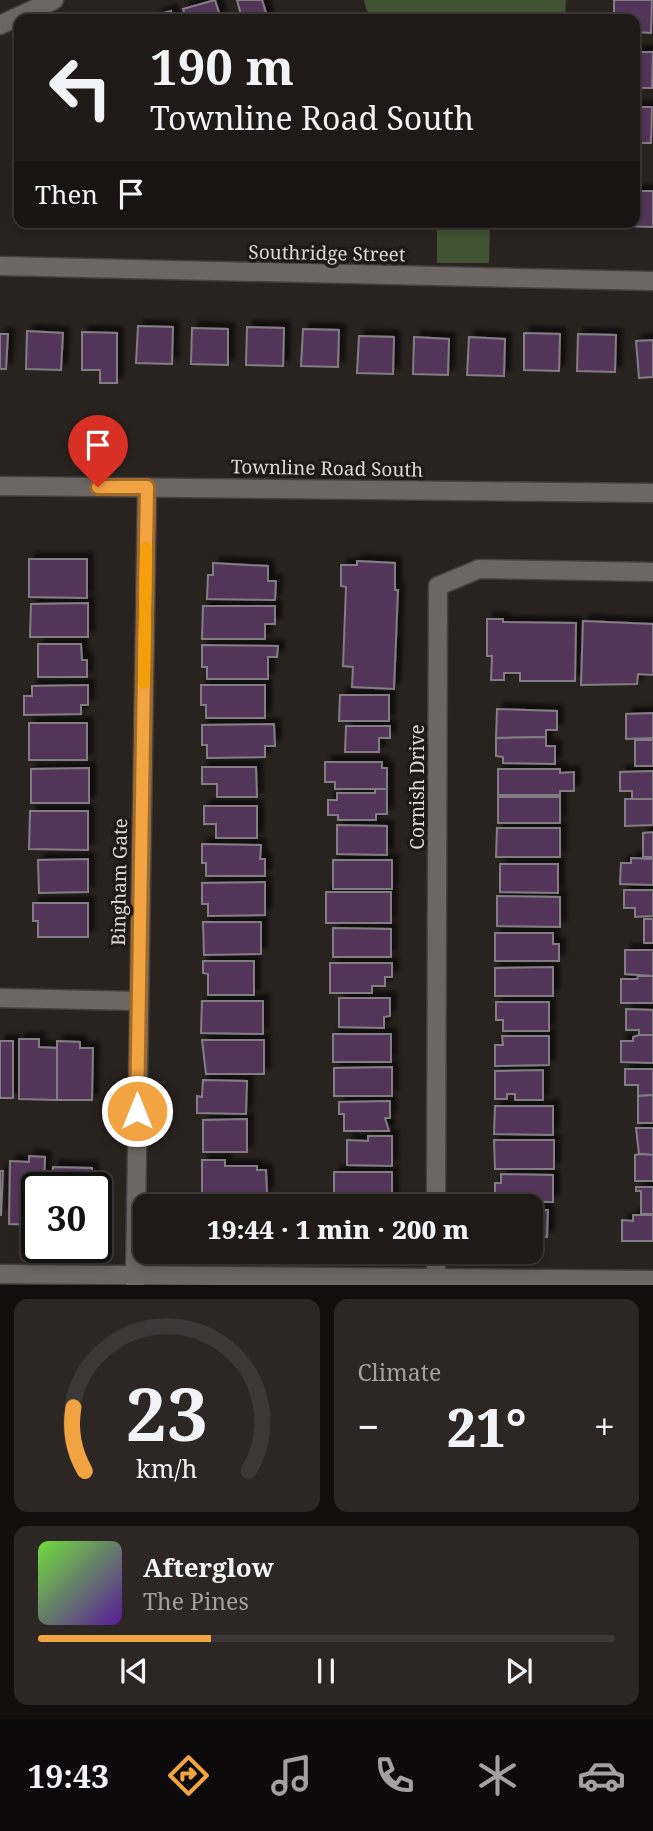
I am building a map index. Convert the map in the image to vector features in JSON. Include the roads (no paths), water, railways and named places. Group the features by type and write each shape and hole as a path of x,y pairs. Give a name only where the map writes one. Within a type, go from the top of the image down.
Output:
{"street":[{"path":"25,14 54,0"},
{"name":"Southridge Street","path":"0,266 653,281"},
{"name":"Townline Road South","path":"0,485 653,493"},
{"name":"Bingham Gate","path":"135,1281 147,487"},
{"name":"Cornish Drive","path":"436,1194 438,586 479,569 653,572"},
{"path":"0,998 138,1001"},
{"path":"436,1264 436,1276"},
{"path":"0,1274 135,1281 436,1276 653,1280"}]}
